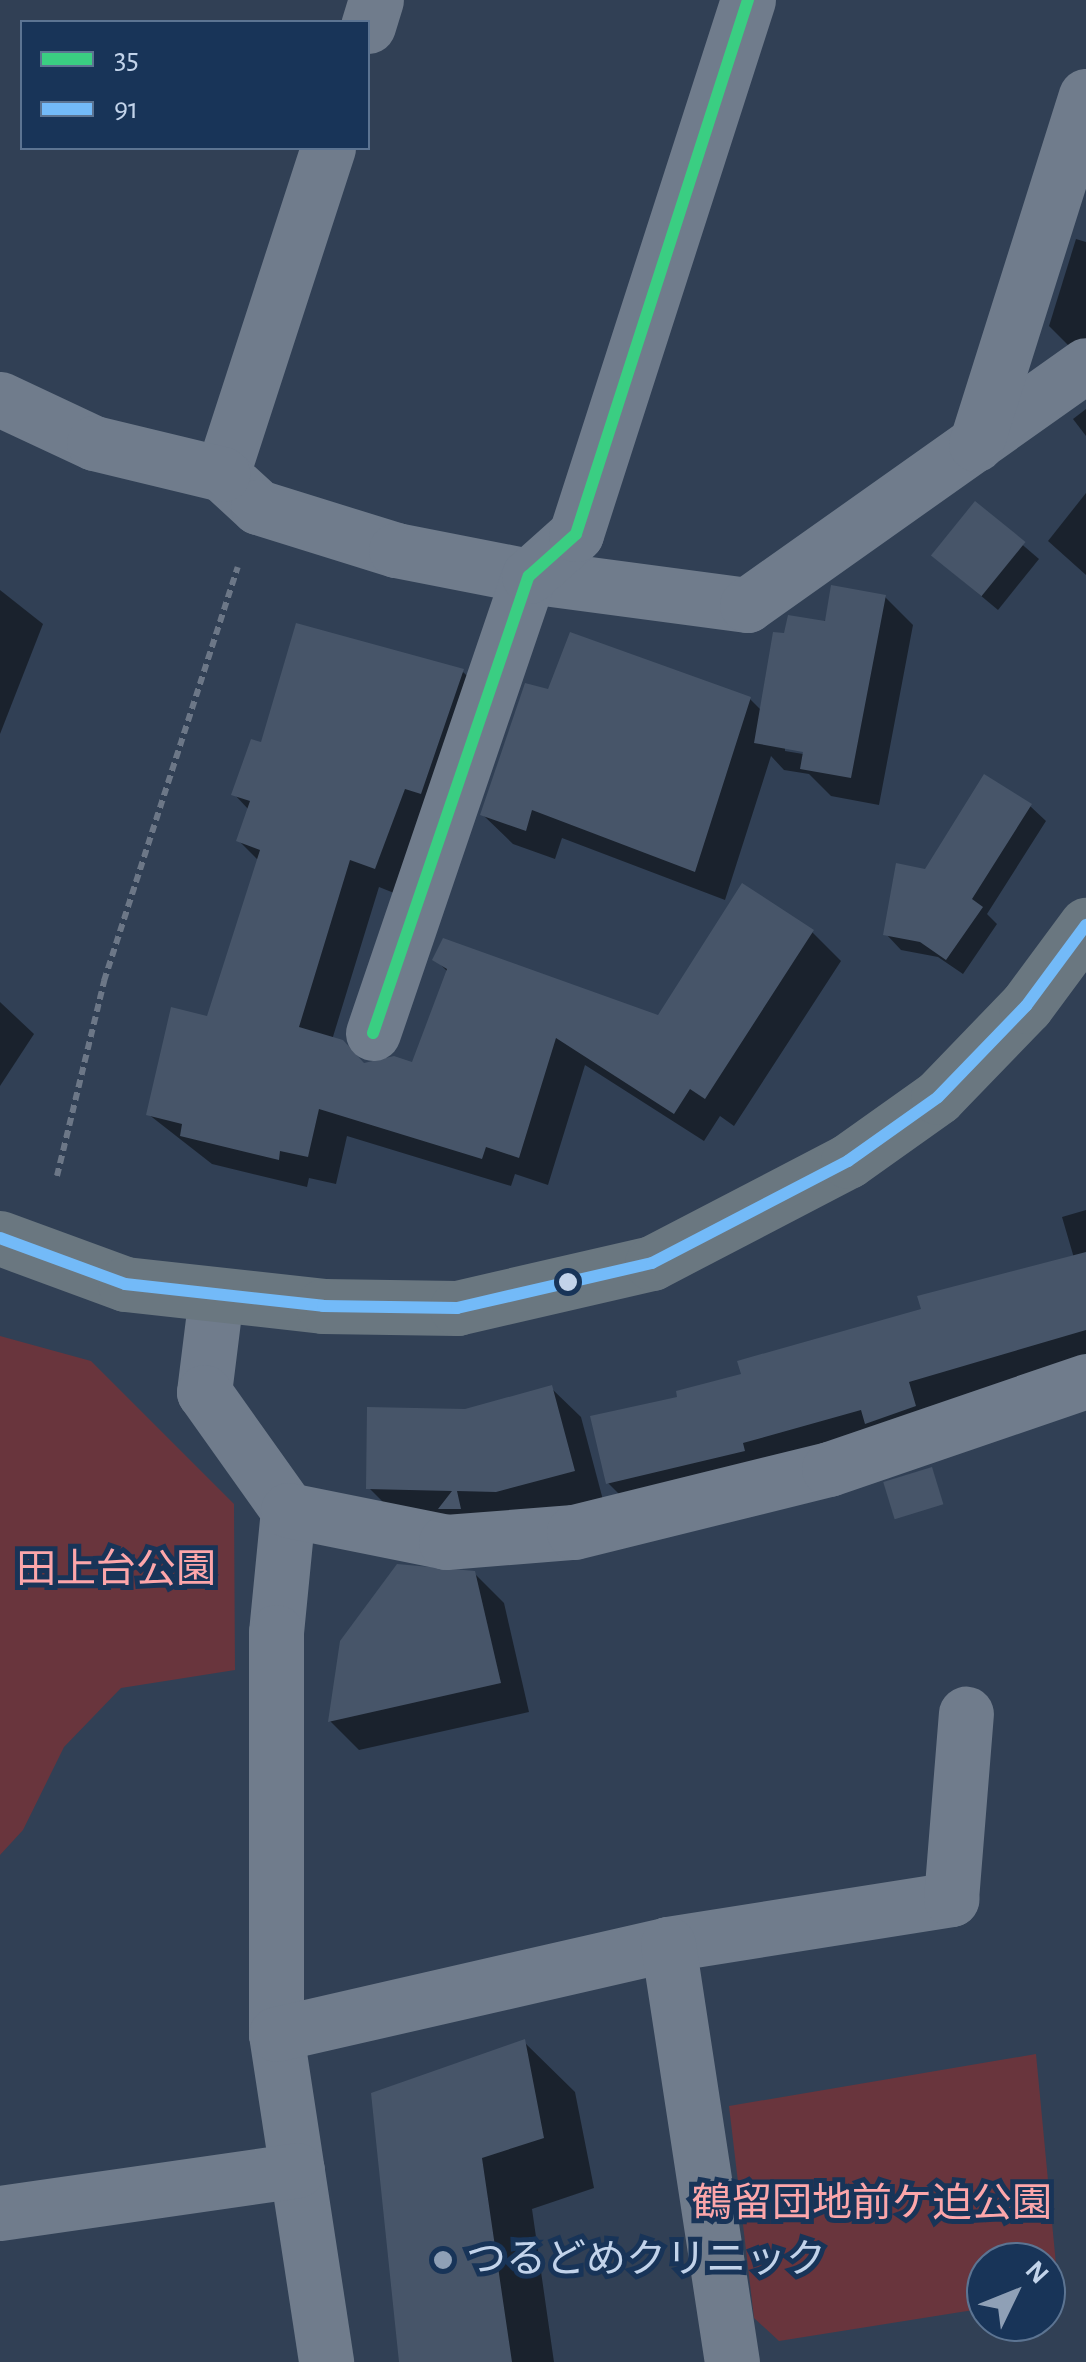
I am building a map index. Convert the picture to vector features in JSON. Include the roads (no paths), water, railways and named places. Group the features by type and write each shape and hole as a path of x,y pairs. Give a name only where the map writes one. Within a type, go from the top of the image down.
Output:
{"main road":[{"path":"0,1238 125,1284 216,1296 457,1308 652,1263 848,1161 938,1097 1026,1006 1086,925"}],"street":[{"path":"372,1032 529,576 576,534 748,0"},
{"path":"976,444 1086,96"},
{"path":"240,490 327,150"},
{"path":"0,399 94,443 240,490 396,550 529,576 747,605 1086,365"},
{"path":"216,1296 204,1392 288,1510 374,1532 446,1542 574,1532 829,1469 1086,1381"},
{"path":"288,1510 276,1632 276,2034 326,2362"},
{"path":"276,2034 668,1944 951,1899 966,1714"},
{"path":"668,1944 732,2362"},
{"path":"0,2214 297,2170"}],"place":[{"name":"つるどめクリニック","path":"443,2260"}],"park label":[{"name":"田上台公園","path":"116,1570"},
{"name":"鶴留団地前ケ迫公園","path":"872,2204"}]}
